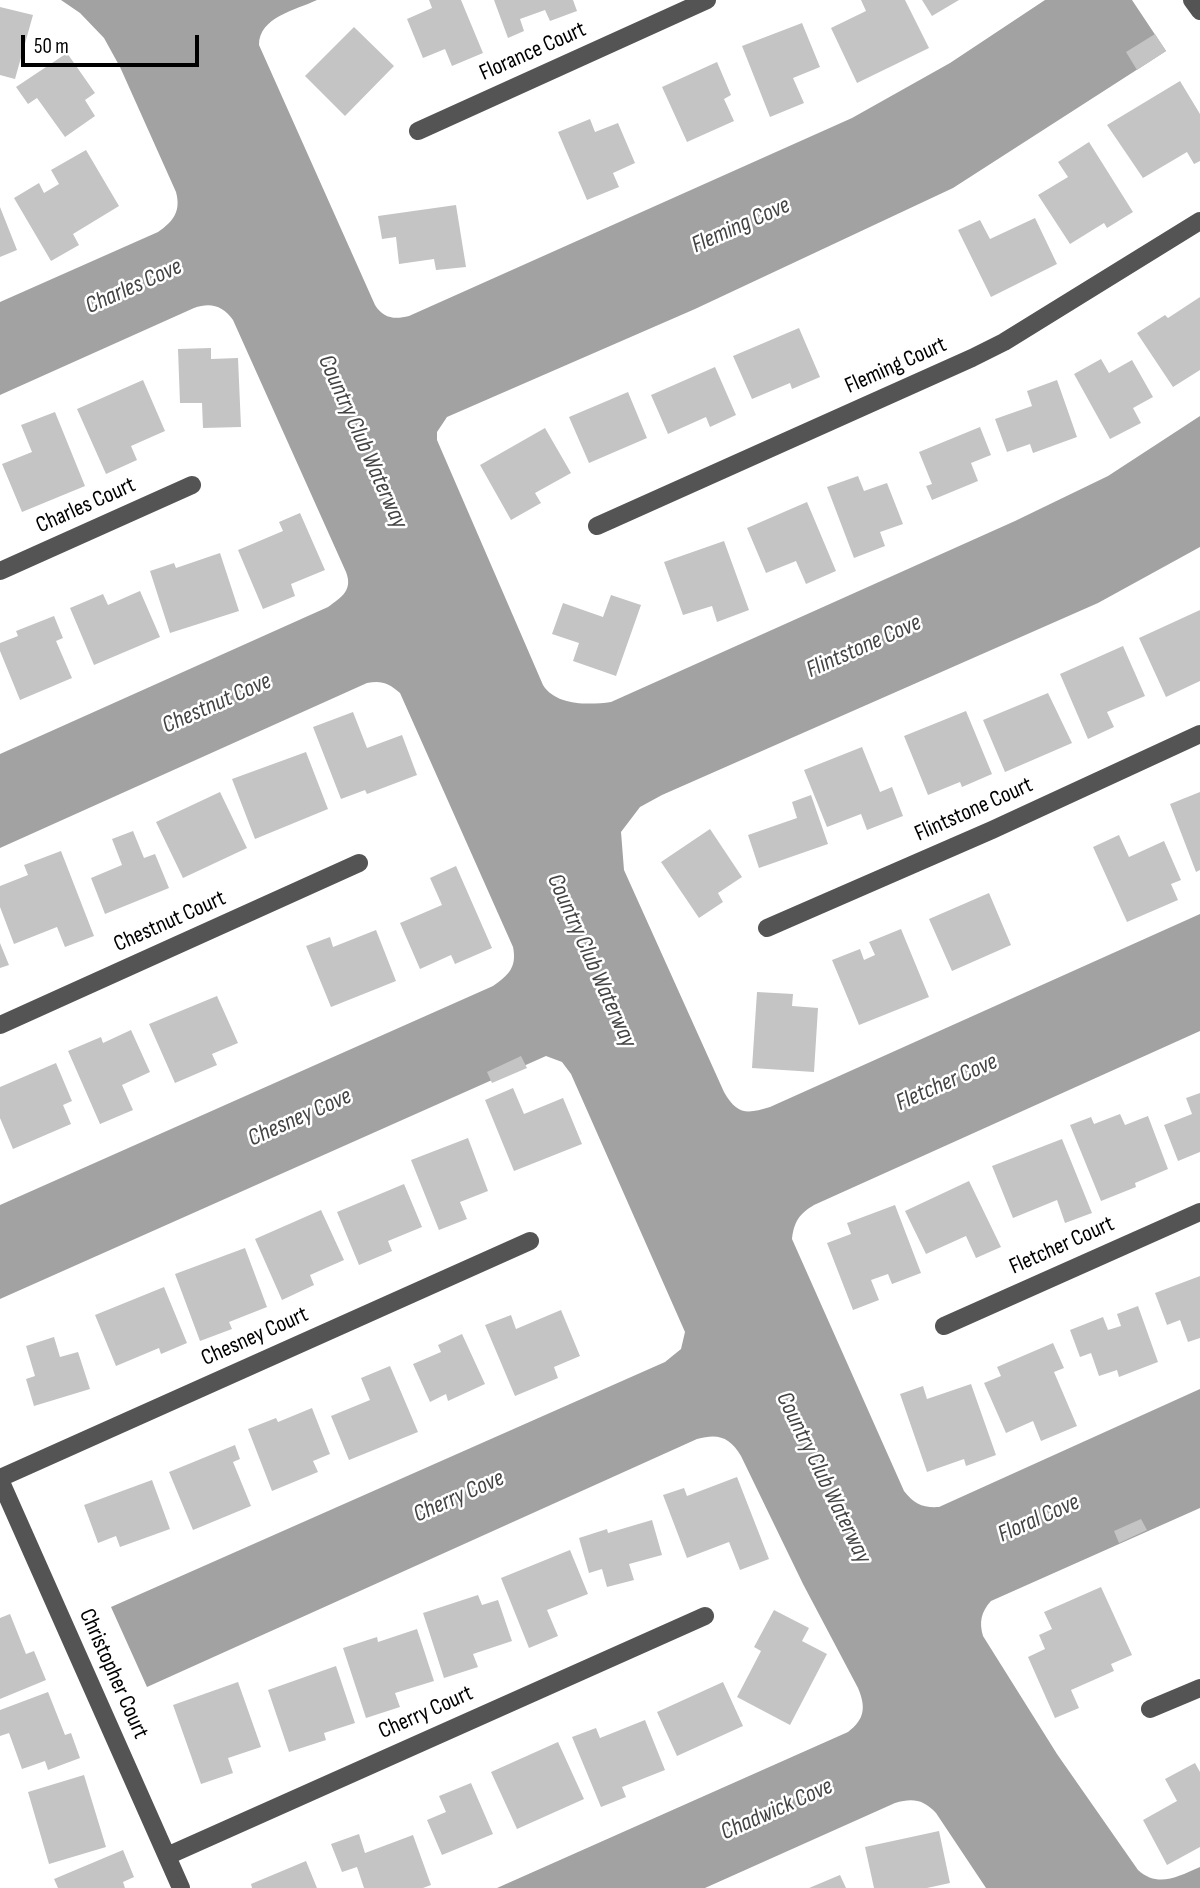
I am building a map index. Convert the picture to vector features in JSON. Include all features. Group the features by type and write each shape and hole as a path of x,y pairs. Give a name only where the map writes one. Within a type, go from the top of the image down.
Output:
{"street":[{"name":"Florance Court","path":"418,131 707,0"},
{"path":"1192,0 1200,11"},
{"name":"Fleming Court","path":"597,526 908,388 993,347 1200,221"},
{"name":"Charles Court","path":"0,571 192,485"},
{"name":"Flintstone Court","path":"767,928 992,830 1200,734"},
{"name":"Chestnut Court","path":"0,1026 359,863"},
{"name":"Fletcher Court","path":"944,1326 1200,1212"},
{"name":"Chesney Court","path":"0,1479 530,1241"},
{"name":"Christopher Court","path":"0,1479 181,1888"},
{"name":"Cherry Court","path":"167,1856 705,1616"},
{"path":"1150,1709 1200,1688"}],"water":[{"path":"61,0 317,0 272,21 261,35 259,45 375,305 382,313 394,318 409,316 852,118 950,63 1045,0 1132,0 1166,51 953,188 695,309 447,417 437,432 437,440 543,685 556,697 593,704 611,702 1015,521 1108,476 1200,416 1200,547 1098,603 662,795 640,807 621,832 624,870 724,1092 733,1105 743,1111 770,1107 1200,914 1200,1031 814,1205 798,1219 792,1239 904,1491 919,1504 939,1507 1200,1389 1200,1508 991,1601 983,1613 981,1626 983,1636 1057,1754 1138,1870 1160,1880 1200,1867 1200,1888 986,1888 936,1813 922,1802 907,1800 705,1888 497,1888 848,1732 861,1717 863,1707 858,1688 803,1584 741,1456 732,1444 723,1438 711,1436 697,1439 147,1687 111,1607 665,1362 681,1349 685,1332 571,1074 562,1062 546,1056 0,1299 0,1205 493,986 507,974 514,960 513,947 400,693 381,682 367,683 0,848 0,754 328,607 342,596 348,584 346,572 233,320 221,308 206,305 194,308 0,395 0,302 158,232 172,220 178,205 176,192 120,67 104,38 80,13"}],"building":[{"path":"429,0 461,0 483,53 452,66 445,49 423,58 407,19 432,8"},
{"path":"494,0 573,0 577,11 550,21 545,10 520,19 524,31 508,38"},
{"path":"861,0 905,0 929,48 857,83 831,28 866,11"},
{"path":"922,0 959,0 932,16"},
{"path":"0,7 33,15 15,79 0,75"},
{"path":"802,23 820,67 793,78 804,103 770,117 742,46"},
{"path":"354,27 394,66 345,116 305,76"},
{"path":"1155,34 1166,51 1137,70 1126,52"},
{"path":"67,53 95,93 85,100 95,116 65,137 37,98 28,104 16,87"},
{"path":"717,62 731,95 724,99 734,121 687,142 662,87"},
{"path":"1180,81 1200,114 1200,161 1194,164 1187,152 1143,178 1107,125"},
{"path":"590,119 595,132 618,123 635,163 613,173 619,187 587,200 558,132"},
{"path":"1089,142 1133,212 1107,228 1104,223 1070,244 1038,195 1068,177 1058,162"},
{"path":"86,150 119,206 73,234 79,245 51,261 14,198 39,183 44,193 59,184 51,170"},
{"path":"456,205 466,267 436,270 434,259 399,264 396,237 382,239 378,216"},
{"path":"0,207 17,250 0,257"},
{"path":"1035,218 1057,264 991,297 958,230 980,220 990,239"},
{"path":"1200,297 1200,370 1173,387 1137,333 1165,315 1168,318"},
{"path":"799,328 820,377 792,389 790,383 752,399 733,356"},
{"path":"211,348 211,359 238,358 241,427 203,428 202,403 180,403 178,349"},
{"path":"1101,359 1109,373 1132,360 1153,397 1133,408 1141,423 1110,439 1074,374"},
{"path":"715,367 736,415 710,427 706,417 668,434 651,395"},
{"path":"143,380 165,431 131,446 137,460 106,474 77,409"},
{"path":"1057,380 1077,437 1033,453 1030,444 1007,452 995,419 1032,406 1027,391"},
{"path":"628,392 647,438 589,463 569,417"},
{"path":"55,412 85,486 22,512 2,464 32,452 21,425"},
{"path":"980,427 991,455 971,463 978,481 932,500 926,486 932,484 919,452"},
{"path":"545,428 571,473 535,493 541,503 511,520 480,465"},
{"path":"858,476 864,491 887,483 903,524 880,532 885,546 854,558 827,487"},
{"path":"807,502 836,571 806,584 796,561 766,573 747,528"},
{"path":"300,513 325,570 291,584 295,596 263,609 238,550 283,531 279,522"},
{"path":"724,541 749,610 717,622 712,606 683,615 664,562"},
{"path":"220,553 239,611 170,633 150,571 174,563 176,568"},
{"path":"140,591 160,637 94,665 70,608 103,594 108,605"},
{"path":"611,595 641,605 616,676 573,661 579,643 552,634 563,603 603,617"},
{"path":"1200,610 1200,681 1166,697 1139,638"},
{"path":"54,616 63,638 56,641 72,678 20,700 0,651 0,643 18,636 16,631"},
{"path":"1123,646 1145,696 1107,712 1114,727 1088,739 1060,674"},
{"path":"1048,693 1072,743 1005,772 983,720"},
{"path":"966,711 992,774 962,787 960,782 928,795 904,736"},
{"path":"353,712 367,748 402,735 417,775 367,794 365,790 341,799 313,727"},
{"path":"862,747 880,792 892,787 903,816 867,830 861,814 827,827 804,770"},
{"path":"306,752 328,809 255,839 232,779"},
{"path":"220,792 247,848 183,878 156,822"},
{"path":"1200,792 1200,870 1196,872 1170,804"},
{"path":"811,795 828,844 759,868 748,835 797,818 792,802"},
{"path":"710,829 742,877 718,893 723,902 699,918 661,862"},
{"path":"133,831 144,858 155,854 169,888 105,914 91,878 122,865 112,839"},
{"path":"1119,835 1129,857 1164,841 1181,880 1171,884 1178,900 1127,922 1093,847"},
{"path":"61,851 94,936 65,947 57,927 14,944 0,907 0,886 28,875 24,865"},
{"path":"456,866 492,948 455,964 451,955 420,969 400,923 442,905 430,878"},
{"path":"989,893 1011,945 952,971 929,919"},
{"path":"901,929 929,997 859,1025 832,960 860,949 864,960 875,955 869,942"},
{"path":"376,930 396,981 331,1007 306,946 330,937 333,947"},
{"path":"0,943 9,965 0,968"},
{"path":"757,992 793,994 792,1006 818,1008 814,1072 752,1068"},
{"path":"217,996 238,1043 212,1054 217,1065 175,1083 149,1024"},
{"path":"131,1030 150,1072 122,1085 133,1110 100,1124 68,1051 101,1037 103,1043"},
{"path":"521,1056 527,1068 492,1083 487,1072"},
{"path":"56,1063 72,1101 63,1105 71,1124 13,1149 0,1118 0,1087"},
{"path":"513,1088 524,1114 563,1098 582,1144 514,1171 485,1100"},
{"path":"1200,1093 1200,1152 1178,1161 1164,1125 1192,1114 1186,1098"},
{"path":"1120,1114 1125,1125 1148,1116 1168,1169 1135,1183 1136,1187 1101,1201 1070,1125 1091,1117 1094,1124"},
{"path":"468,1138 488,1191 460,1202 467,1219 439,1230 411,1160"},
{"path":"1062,1139 1092,1213 1065,1223 1057,1200 1013,1218 992,1166"},
{"path":"969,1181 1001,1247 976,1258 966,1236 926,1254 905,1211"},
{"path":"404,1184 422,1227 388,1241 392,1251 359,1265 337,1212"},
{"path":"895,1205 921,1273 892,1284 888,1274 871,1280 879,1300 853,1310 827,1243 851,1234 847,1223"},
{"path":"321,1210 344,1260 310,1275 314,1285 282,1300 255,1239"},
{"path":"245,1248 267,1307 229,1322 232,1329 200,1341 175,1274"},
{"path":"1200,1276 1200,1338 1188,1342 1180,1320 1167,1325 1155,1293"},
{"path":"164,1287 187,1343 161,1354 159,1348 116,1366 95,1315"},
{"path":"1138,1306 1158,1362 1119,1377 1117,1370 1099,1376 1091,1353 1080,1357 1070,1330 1103,1317 1108,1330 1121,1326 1117,1314"},
{"path":"561,1310 580,1356 554,1367 558,1378 515,1396 485,1325 511,1315 516,1329"},
{"path":"462,1334 485,1384 448,1401 446,1394 430,1402 413,1364 441,1352 438,1345"},
{"path":"54,1337 60,1357 78,1352 90,1389 34,1406 26,1379 35,1376 26,1346"},
{"path":"1053,1343 1064,1368 1054,1372 1077,1426 1041,1441 1033,1421 1006,1433 984,1383 1001,1376 997,1367"},
{"path":"390,1366 418,1432 349,1460 331,1416 370,1400 361,1378"},
{"path":"971,1384 996,1455 966,1466 964,1459 927,1472 900,1394 923,1386 927,1399"},
{"path":"312,1408 330,1454 313,1461 318,1472 272,1491 248,1429 276,1418 278,1422"},
{"path":"235,1445 240,1459 233,1462 251,1506 193,1530 169,1472"},
{"path":"737,1477 769,1559 740,1570 729,1542 687,1558 663,1495 684,1488 687,1496"},
{"path":"152,1480 170,1529 120,1547 116,1536 98,1543 84,1505"},
{"path":"1141,1519 1147,1530 1119,1543 1114,1531"},
{"path":"652,1520 662,1555 629,1564 634,1580 607,1587 602,1569 589,1573 579,1538"},
{"path":"570,1550 588,1594 547,1610 558,1636 529,1648 501,1578"},
{"path":"1101,1587 1132,1655 1111,1664 1114,1671 1071,1690 1079,1708 1055,1718 1028,1657 1045,1649 1039,1635 1052,1629 1044,1612"},
{"path":"478,1595 482,1605 498,1600 512,1641 473,1654 478,1667 444,1678 423,1613"},
{"path":"774,1610 809,1628 802,1641 827,1654 790,1725 737,1697 761,1651 754,1647"},
{"path":"10,1614 26,1654 34,1651 46,1680 0,1699 0,1618"},
{"path":"417,1629 434,1681 395,1693 400,1707 366,1718 343,1648 377,1637 378,1642"},
{"path":"336,1666 355,1723 324,1733 326,1740 289,1752 268,1690"},
{"path":"238,1682 261,1747 228,1758 233,1773 201,1784 173,1705"},
{"path":"723,1682 743,1726 677,1756 657,1712"},
{"path":"48,1692 65,1735 71,1733 80,1758 48,1770 45,1761 22,1769 9,1733 0,1736 0,1710"},
{"path":"645,1720 665,1770 622,1787 626,1797 601,1807 572,1737 596,1728 600,1738"},
{"path":"558,1742 584,1799 517,1829 491,1772"},
{"path":"1195,1763 1200,1772 1200,1847 1167,1865 1143,1820 1177,1801 1165,1779"},
{"path":"84,1775 106,1847 49,1864 28,1792"},
{"path":"471,1783 493,1834 442,1855 427,1820 446,1812 439,1796"},
{"path":"939,1831 950,1883 927,1888 874,1888 865,1847"},
{"path":"359,1834 365,1853 413,1835 431,1885 423,1888 364,1888 357,1867 342,1872 331,1844"},
{"path":"123,1850 134,1877 123,1882 125,1888 58,1888 54,1879"},
{"path":"306,1861 317,1888 252,1888 251,1884"},
{"path":"840,1875 846,1888 809,1888"}],"water label":[{"name":"Fleming Cove","path":"741,226"},
{"name":"Charles Cove","path":"134,287"},
{"name":"Country Club Waterway","path":"362,442"},
{"name":"Flintstone Cove","path":"864,647"},
{"name":"Chestnut Cove","path":"217,704"},
{"name":"Country Club Waterway","path":"591,961"},
{"name":"Fletcher Cove","path":"947,1083"},
{"name":"Chesney Cove","path":"300,1118"},
{"name":"Country Club Waterway","path":"823,1478"},
{"name":"Cherry Cove","path":"459,1497"},
{"name":"Floral Cove","path":"1039,1519"},
{"name":"Chadwick Cove","path":"777,1810"}]}
